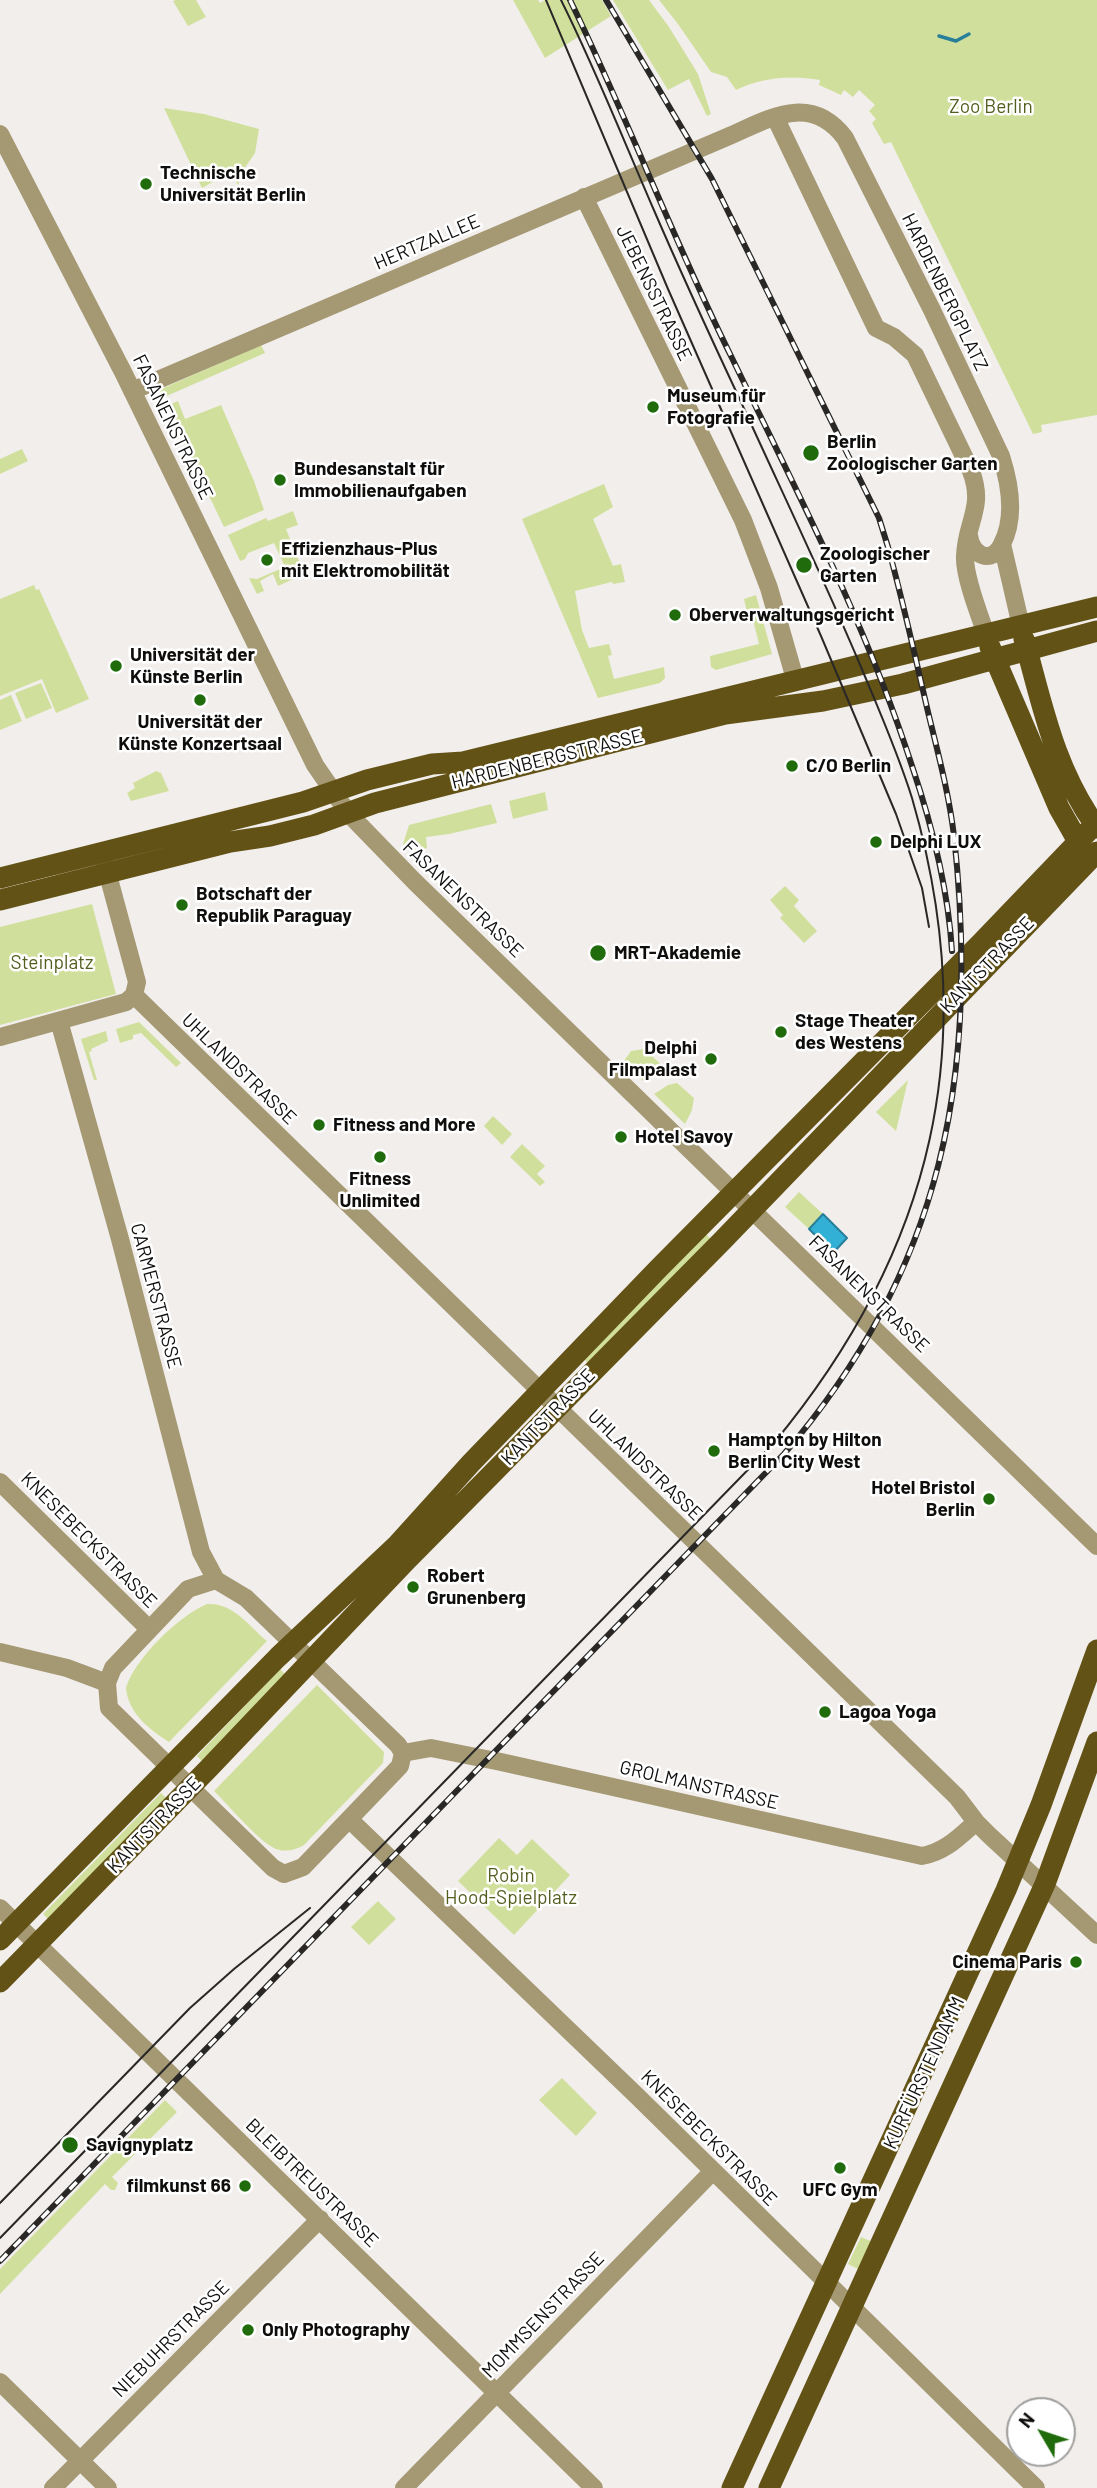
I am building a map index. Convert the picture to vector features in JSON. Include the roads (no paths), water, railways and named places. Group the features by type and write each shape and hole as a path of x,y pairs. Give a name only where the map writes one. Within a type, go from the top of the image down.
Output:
{"main road":[{"name":"HARDENBERGSTRASSE","path":"0,900 105,863 367,780 422,766 463,762 1097,607"},
{"path":"1021,626 1048,731 1073,788 1096,825"},
{"name":"HARDENBERGSTRASSE","path":"0,878 270,836 323,822 374,803 725,714 836,699 1097,631"},
{"path":"986,635 993,659 1059,808 1077,842 1095,861"},
{"name":"KANTSTRASSE","path":"0,1940 292,1644 396,1546 540,1391 1096,825"},
{"name":"KANTSTRASSE","path":"0,1982 337,1633 1095,861"},
{"name":"KURFÜRSTENDAMM","path":"732,2488 1018,1863 1097,1650"},
{"name":"KURFÜRSTENDAMM","path":"769,2488 1045,1884 1097,1742"}],"street":[{"name":"HARDENBERGPLATZ","path":"739,131 775,117 802,111 817,115 835,126 850,148 944,334 1001,456 1011,499 1002,544 1021,626"},
{"path":"775,117 876,328 894,337 915,355 976,482 978,502 965,558 986,635"},
{"name":"HERTZALLEE","path":"132,391 739,131"},
{"name":"FASANENSTRASSE","path":"0,134 132,391 315,765 348,813 405,873 1097,1546"},
{"name":"JEBENSSTRASSE","path":"584,197 743,520 769,588 795,679"},
{"path":"969,535 974,551 982,555 998,551 1002,544"},
{"path":"0,1037 126,1002 134,995 136,982 105,863"},
{"name":"UHLANDSTRASSE","path":"134,995 957,1797 976,1822 1018,1863 1045,1884 1097,1935"},
{"name":"CARMERSTRASSE","path":"59,1021 120,1240 201,1552 216,1580"},
{"name":"KNESEBECKSTRASSE","path":"0,1482 149,1629"},
{"path":"216,1580 246,1598 398,1745 403,1753 400,1766 350,1820 303,1867 284,1874 273,1868 109,1708 107,1683 113,1668 188,1589 216,1580"},
{"path":"0,1652 67,1668 107,1683"},
{"name":"GROLMANSTRASSE","path":"403,1753 431,1748 922,1856 935,1854 948,1847 976,1822"},
{"name":"KNESEBECKSTRASSE","path":"350,1820 1037,2488"},
{"name":"BLEIBTREUSTRASSE","path":"0,1908 594,2488"},
{"name":"MOMMSENSTRASSE","path":"404,2488 713,2171"},
{"name":"NIEBUHRSTRASSE","path":"53,2488 320,2220"},
{"path":"0,2382 108,2488"}],"water":[{"path":"823,1214 847,1238 833,1253 809,1229"}],"waterway":[{"path":"939,36 956,41 969,34"}],"tram line":[{"path":"546,0 896,814 922,888 929,927"},
{"path":"0,2238 773,1444 828,1371 873,1296 906,1219 930,1140 942,1058 943,975 933,888 912,798 847,633 685,281 561,0"},
{"path":"0,2203 190,2008 310,1908"}],"railway":[{"path":"570,0 710,312 829,558 873,660 894,713 926,811 943,880 952,951"},
{"path":"0,2261 784,1454 838,1384 881,1313 915,1240 938,1165 954,1087 961,1007 961,923 954,836 943,774 888,547 879,518 712,179 606,0"}],"place":[{"name":"Technische Universität Berlin","path":"146,184"},
{"name":"Museum für Fotografie","path":"653,407"},
{"name":"Berlin Zoologischer Garten","path":"811,453"},
{"name":"Bundesanstalt für Immobilienaufgaben","path":"280,480"},
{"name":"Effizienzhaus-Plus mit Elektromobilität","path":"267,560"},
{"name":"Zoologischer Garten","path":"804,565"},
{"name":"Oberverwaltungsgericht","path":"675,615"},
{"name":"Universität der Künste Berlin","path":"116,666"},
{"name":"Universität der Künste Konzertsaal","path":"200,700"},
{"name":"C/O Berlin","path":"792,766"},
{"name":"Delphi LUX","path":"876,842"},
{"name":"Botschaft der Republik Paraguay","path":"182,905"},
{"name":"MRT-Akademie","path":"598,953"},
{"name":"Stage Theater des Westens","path":"781,1032"},
{"name":"Delphi Filmpalast","path":"711,1059"},
{"name":"Fitness and More","path":"319,1125"},
{"name":"Hotel Savoy","path":"621,1137"},
{"name":"Fitness Unlimited","path":"380,1157"},
{"name":"Hampton by Hilton Berlin City West","path":"714,1451"},
{"name":"Hotel Bristol Berlin","path":"989,1499"},
{"name":"Robert Grunenberg","path":"413,1587"},
{"name":"Lagoa Yoga","path":"825,1712"},
{"name":"Cinema Paris","path":"1076,1962"},
{"name":"Savignyplatz","path":"70,2145"},
{"name":"UFC Gym","path":"840,2168"},
{"name":"filmkunst 66","path":"245,2186"},
{"name":"Only Photography","path":"248,2330"}],"park label":[{"name":"Zoo Berlin","path":"991,107"},
{"name":"Steinplatz","path":"52,963"},
{"name":"Robin Hood-Spielplatz","path":"511,1887"}]}
